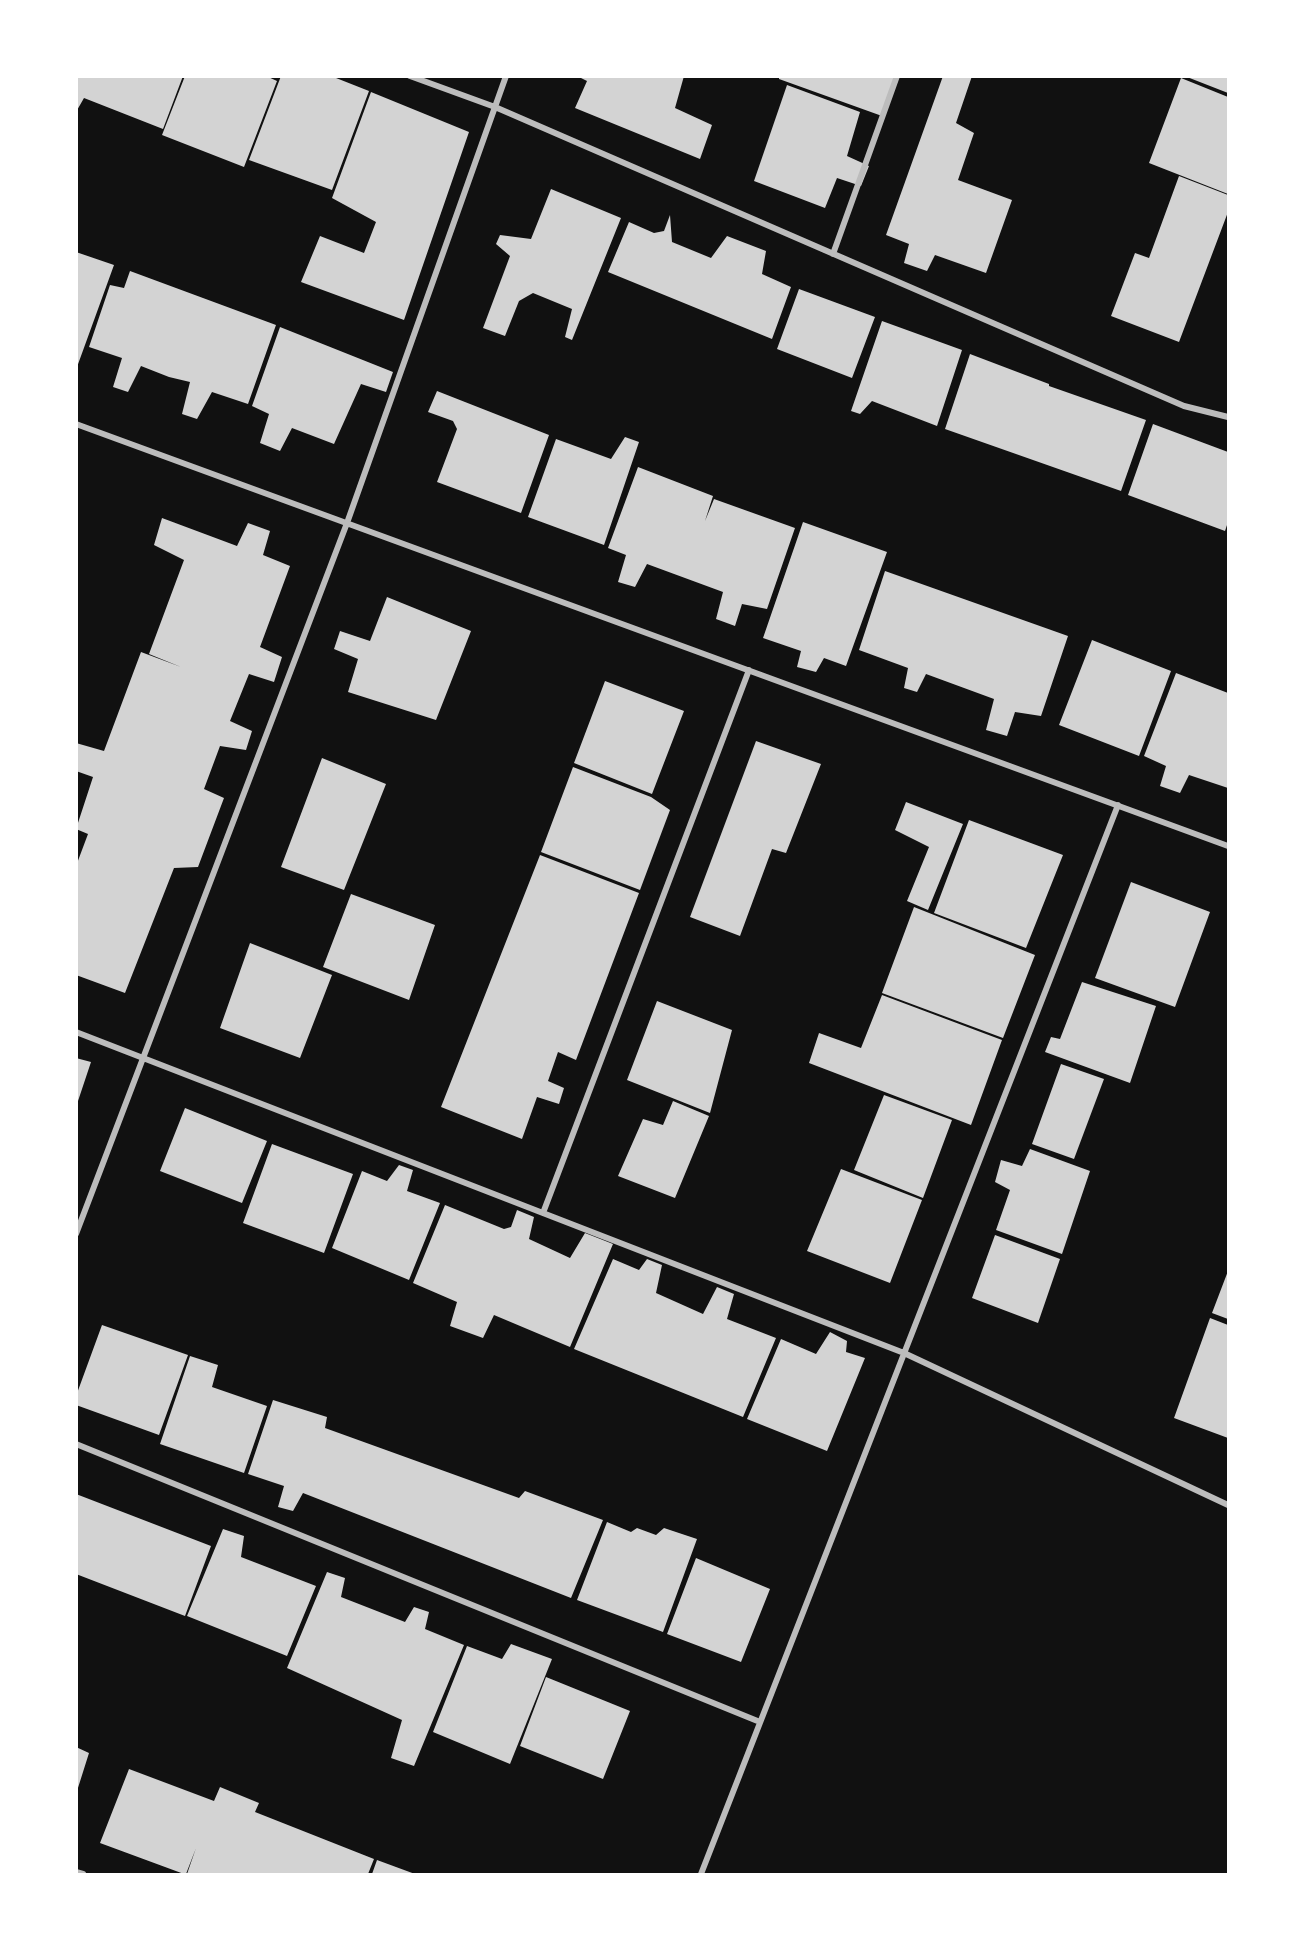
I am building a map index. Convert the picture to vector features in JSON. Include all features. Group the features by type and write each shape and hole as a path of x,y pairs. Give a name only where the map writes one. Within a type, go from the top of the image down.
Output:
{"street":[{"path":"410,76 495,107 1184,406 1228,417"},
{"path":"76,1234 346,523 506,76"},
{"path":"833,254 897,76"},
{"path":"76,424 1228,846"},
{"path":"543,1213 749,670"},
{"path":"701,1875 1118,805"},
{"path":"76,1032 904,1353 1228,1505"},
{"path":"76,1444 760,1722"},
{"path":"76,1872 83,1875"}],"building":[{"path":"76,76 183,76 163,129 84,98 76,112"},
{"path":"185,76 266,76 277,81 244,167 162,135"},
{"path":"281,76 331,76 369,91 332,190 249,160"},
{"path":"577,76 684,76 675,108 712,125 700,159 575,108 587,81"},
{"path":"779,76 895,76 882,116 779,79"},
{"path":"943,76 972,76 956,123 974,133 958,180 1012,200 986,273 935,255 927,271 904,263 909,244 886,235"},
{"path":"1228,76 1228,93 1187,77"},
{"path":"1181,78 1228,97 1228,194 1149,163"},
{"path":"787,85 860,112 847,156 869,166 861,186 837,178 825,208 754,181"},
{"path":"371,92 469,132 404,320 301,282 320,236 364,253 376,222 332,198"},
{"path":"1179,176 1228,195 1228,212 1179,342 1111,316 1135,253 1149,258"},
{"path":"551,189 621,218 572,340 565,337 572,309 533,293 519,301 505,336 483,328 510,256 496,244 500,235 531,239"},
{"path":"670,215 672,242 711,258 727,236 766,251 762,274 791,287 772,339 608,272 629,222 654,233 664,231"},
{"path":"76,252 114,265 77,367 76,367"},
{"path":"130,271 276,325 248,404 212,392 197,419 182,414 190,382 141,366 128,392 113,387 122,358 89,347 110,285 124,288"},
{"path":"799,289 875,317 852,378 777,349"},
{"path":"882,321 962,350 937,426 872,401 860,414 851,411"},
{"path":"280,327 393,372 386,392 361,384 334,444 292,428 280,451 260,443 269,414 252,406"},
{"path":"970,354 1049,384 1049,386 1146,420 1121,491 945,429"},
{"path":"437,391 549,435 521,513 437,482 457,429 453,421 428,412"},
{"path":"1153,424 1228,452 1228,522 1225,531 1128,495"},
{"path":"625,437 639,442 604,545 528,517 556,439 611,459"},
{"path":"638,467 713,496 705,521 714,499 795,528 767,609 742,604 735,626 716,619 723,592 647,564 635,587 618,582 626,555 608,548"},
{"path":"162,518 237,546 248,523 270,531 263,555 290,566 260,647 282,657 274,682 249,674 230,721 252,731 246,750 220,746 204,789 224,798 198,867 174,868 125,993 76,975 76,866 88,834 76,829 93,777 76,771 76,743 104,751 141,652 181,667 149,654 184,560 154,545"},
{"path":"803,522 887,552 846,666 824,658 816,672 797,667 801,651 763,638"},
{"path":"885,571 1068,636 1041,716 1015,712 1007,736 986,730 994,699 926,674 917,692 904,688 908,668 859,650"},
{"path":"387,597 471,631 436,720 348,692 358,659 334,649 340,631 370,641"},
{"path":"1092,640 1171,671 1139,756 1059,725"},
{"path":"1176,673 1228,693 1228,788 1189,775 1180,793 1160,786 1166,766 1144,756"},
{"path":"605,681 684,711 652,794 574,763"},
{"path":"756,741 821,764 786,853 772,849 740,936 690,917"},
{"path":"322,758 386,784 344,890 281,867"},
{"path":"573,767 651,797 670,810 640,890 541,852"},
{"path":"906,802 963,824 928,910 907,901 929,847 895,830"},
{"path":"969,820 1063,855 1026,948 934,913"},
{"path":"540,855 639,893 576,1060 558,1052 548,1081 564,1088 559,1104 537,1097 522,1139 441,1107"},
{"path":"1131,882 1210,912 1175,1007 1095,978"},
{"path":"351,894 435,925 409,1000 323,967"},
{"path":"914,907 1035,955 1003,1038 882,993"},
{"path":"250,943 332,975 300,1058 220,1028"},
{"path":"1082,982 1156,1006 1130,1083 1045,1052 1051,1037 1060,1039"},
{"path":"882,995 1002,1040 971,1125 809,1063 819,1033 861,1048"},
{"path":"657,1001 732,1030 710,1113 627,1080"},
{"path":"76,1058 91,1062 77,1104 76,1103"},
{"path":"1061,1064 1104,1079 1074,1159 1032,1144"},
{"path":"884,1095 952,1120 923,1198 854,1170"},
{"path":"673,1101 709,1116 675,1198 618,1176 643,1119 663,1125"},
{"path":"185,1108 267,1141 242,1203 160,1171"},
{"path":"272,1144 353,1174 324,1253 243,1223"},
{"path":"1030,1149 1090,1171 1062,1254 996,1230 1010,1190 995,1182 1001,1160 1022,1166"},
{"path":"399,1165 413,1170 407,1191 440,1203 409,1280 332,1248 362,1171 387,1181"},
{"path":"841,1169 922,1200 890,1283 807,1251"},
{"path":"445,1205 504,1229 511,1227 517,1210 534,1217 529,1239 570,1258 585,1233 613,1244 570,1347 494,1315 483,1338 450,1326 457,1302 413,1283"},
{"path":"995,1235 1060,1259 1038,1323 972,1298"},
{"path":"613,1259 639,1270 647,1259 662,1265 656,1293 703,1314 717,1287 734,1294 727,1319 776,1338 743,1417 574,1349"},
{"path":"1228,1271 1228,1319 1212,1313"},
{"path":"1210,1318 1228,1325 1228,1438 1174,1418"},
{"path":"102,1325 188,1355 159,1435 76,1405 76,1396"},
{"path":"830,1332 847,1341 846,1352 865,1358 827,1451 747,1419 781,1339 816,1354"},
{"path":"190,1356 218,1365 212,1387 267,1406 244,1473 160,1444"},
{"path":"273,1400 327,1417 325,1428 519,1498 525,1491 603,1520 571,1598 303,1493 293,1511 278,1507 284,1486 248,1474"},
{"path":"76,1494 211,1546 185,1616 76,1574"},
{"path":"607,1522 631,1532 637,1528 656,1535 664,1528 697,1539 663,1632 577,1600"},
{"path":"223,1529 244,1536 241,1557 316,1586 287,1656 187,1616"},
{"path":"696,1558 770,1589 741,1662 667,1634"},
{"path":"327,1572 345,1578 341,1597 405,1622 414,1607 429,1612 425,1629 464,1645 414,1766 391,1758 402,1720 287,1668"},
{"path":"511,1644 552,1659 510,1764 433,1732 467,1646 502,1659"},
{"path":"546,1677 630,1711 603,1779 520,1746"},
{"path":"76,1747 89,1753 77,1791 76,1791"},
{"path":"129,1769 214,1801 220,1787 259,1803 255,1812 374,1859 368,1874 187,1874 196,1848 186,1874 184,1874 100,1843"},
{"path":"377,1860 415,1874 372,1874"}]}
